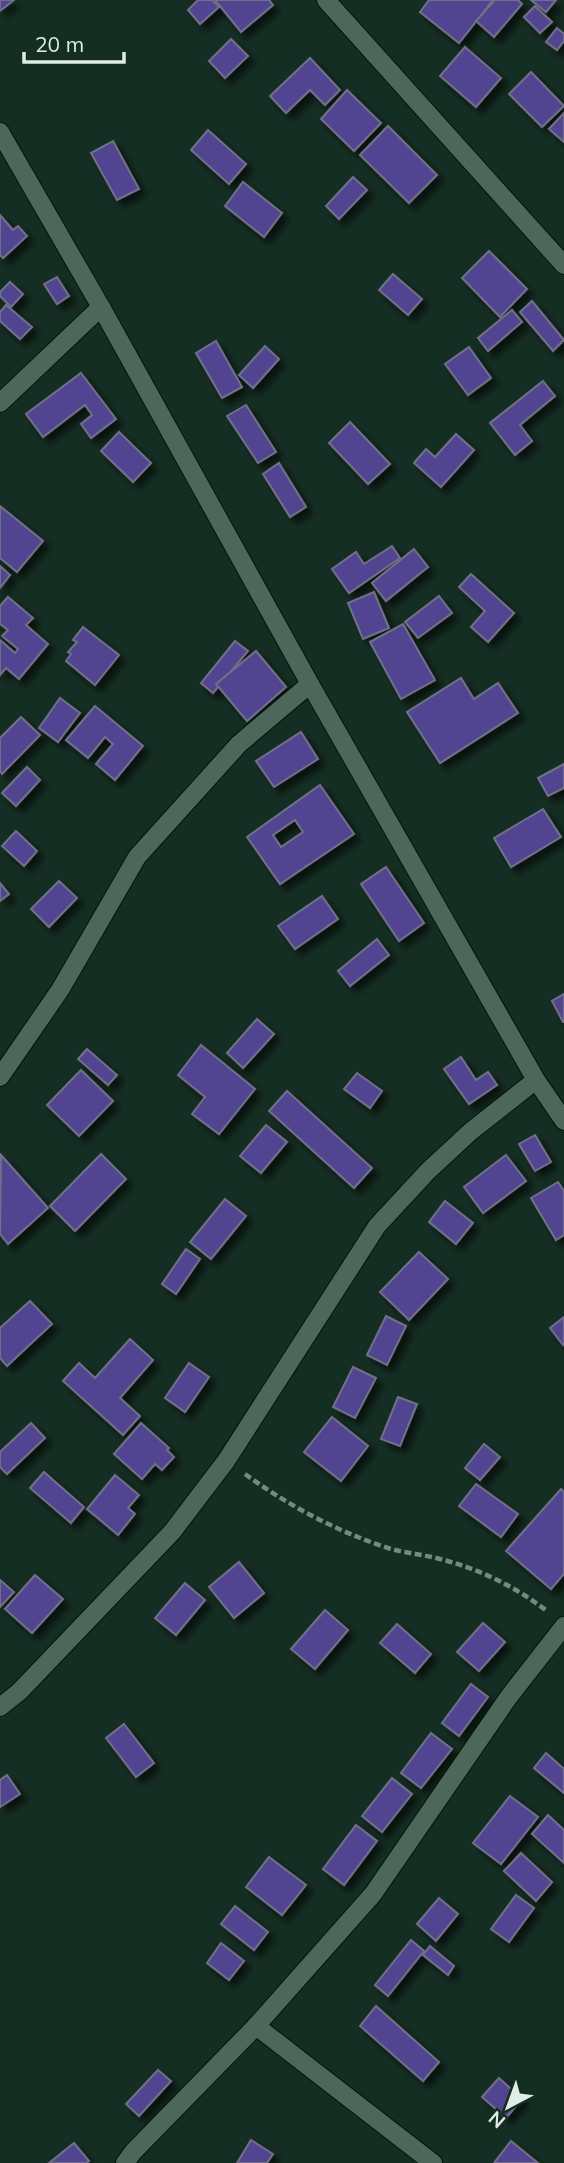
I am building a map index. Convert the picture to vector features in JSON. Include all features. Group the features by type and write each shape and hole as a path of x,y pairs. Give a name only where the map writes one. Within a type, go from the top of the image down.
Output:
{"street":[{"path":"326,0 564,265"},
{"path":"0,132 101,307 310,684 536,1080 564,1121"},
{"path":"0,403 101,307"},
{"path":"0,1077 60,990 137,857 239,744 310,684"},
{"path":"0,1707 19,1692 172,1532 226,1461 377,1226 453,1147 536,1080"},
{"path":"125,2163 256,2026 373,1894 559,1621"},
{"path":"256,2026 433,2163"}],"path":[{"path":"226,1461 282,1501 351,1535 486,1574 522,1592 559,1621"}],"building":[{"path":"0,0 14,0 0,11"},
{"path":"198,0 212,0 219,7 200,24 188,10"},
{"path":"215,0 269,0 273,5 241,32"},
{"path":"429,0 493,0 459,43 420,12"},
{"path":"495,0 518,0 522,4 494,37 476,21"},
{"path":"531,0 556,0 546,12"},
{"path":"535,6 552,22 540,33 524,17"},
{"path":"557,28 564,34 564,41 557,50 546,42"},
{"path":"231,39 248,56 225,78 209,61"},
{"path":"465,47 501,78 476,107 440,76"},
{"path":"310,58 340,90 325,105 310,90 286,113 270,96"},
{"path":"531,72 564,106 542,127 509,94"},
{"path":"347,90 381,123 354,151 321,119"},
{"path":"564,113 564,142 549,129"},
{"path":"388,126 437,175 409,203 360,155"},
{"path":"208,130 246,164 229,184 191,150"},
{"path":"113,141 139,189 117,200 91,153"},
{"path":"353,177 367,190 339,219 326,206"},
{"path":"243,182 282,213 264,237 225,206"},
{"path":"0,215 13,230 18,226 27,236 3,258 0,255"},
{"path":"489,251 527,289 500,317 462,278"},
{"path":"393,274 422,299 408,315 379,290"},
{"path":"57,277 69,296 57,304 44,284"},
{"path":"10,282 23,294 11,307 0,296 0,292"},
{"path":"532,301 564,340 553,351 520,312"},
{"path":"6,305 32,327 20,339 0,321 0,312"},
{"path":"512,310 522,322 488,351 478,338"},
{"path":"216,341 242,387 222,398 196,353"},
{"path":"265,346 279,359 253,388 239,375"},
{"path":"469,347 491,378 468,395 445,364"},
{"path":"81,373 116,419 91,438 81,424 92,415 85,405 43,437 26,414"},
{"path":"543,381 555,396 520,425 532,441 515,455 490,423"},
{"path":"246,405 276,452 258,463 227,416"},
{"path":"350,422 390,464 368,484 329,443"},
{"path":"119,432 151,463 133,482 101,451"},
{"path":"456,434 474,450 441,487 414,463 426,449 435,457"},
{"path":"279,463 306,507 290,517 263,474"},
{"path":"0,506 43,541 17,572 0,558"},
{"path":"392,546 400,558 349,593 332,569 356,552 364,564"},
{"path":"414,549 428,567 386,601 372,583"},
{"path":"0,566 10,575 0,588"},
{"path":"471,574 514,613 488,642 471,627 485,611 459,587"},
{"path":"374,592 389,628 363,639 348,603"},
{"path":"439,596 452,613 418,638 405,622"},
{"path":"8,597 33,618 26,625 48,644 19,679 6,668 0,675 0,640 15,653 18,649 2,636 8,630 0,624 0,606"},
{"path":"403,624 435,680 401,699 370,642"},
{"path":"83,627 119,655 95,685 66,661 71,654 68,652 77,642 73,640"},
{"path":"235,641 248,651 213,693 201,683"},
{"path":"256,651 286,687 247,721 216,684"},
{"path":"461,678 474,699 498,683 518,713 440,763 407,712"},
{"path":"60,698 80,713 58,742 39,728"},
{"path":"95,706 143,746 115,780 96,764 113,744 105,737 88,758 66,740"},
{"path":"21,717 40,735 2,774 0,738"},
{"path":"301,732 318,759 274,787 256,761"},
{"path":"564,764 564,788 548,796 538,778"},
{"path":"27,767 40,780 16,806 2,793"},
{"path":"320,785 354,834 280,884 247,837","holes":["295,820 303,832 281,847 273,835"]},
{"path":"543,809 561,837 511,867 494,838"},
{"path":"16,831 37,851 24,866 2,846"},
{"path":"386,867 424,923 399,941 361,884"},
{"path":"59,881 77,898 49,927 31,909"},
{"path":"0,883 9,894 0,901"},
{"path":"322,896 338,919 295,949 278,926"},
{"path":"377,939 389,955 350,986 338,971"},
{"path":"564,994 564,1022 563,1022 552,1001"},
{"path":"257,1019 274,1034 243,1068 227,1053"},
{"path":"201,1045 255,1089 219,1134 192,1114 205,1097 178,1075"},
{"path":"87,1049 117,1075 108,1085 78,1059"},
{"path":"461,1057 476,1080 488,1072 497,1085 469,1104 444,1069"},
{"path":"81,1070 113,1101 79,1136 47,1105"},
{"path":"357,1073 382,1091 370,1108 344,1089"},
{"path":"287,1091 372,1168 354,1188 269,1111"},
{"path":"266,1125 287,1142 261,1173 240,1156"},
{"path":"535,1135 551,1162 535,1171 519,1144"},
{"path":"101,1154 126,1179 75,1231 50,1206"},
{"path":"1,1155 48,1208 8,1244 0,1234"},
{"path":"506,1155 526,1181 483,1213 464,1187"},
{"path":"558,1182 564,1191 564,1235 556,1240 531,1198"},
{"path":"225,1199 246,1216 211,1259 190,1242"},
{"path":"445,1201 473,1223 456,1244 429,1222"},
{"path":"186,1249 200,1259 176,1294 162,1284"},
{"path":"419,1252 448,1279 409,1320 380,1292"},
{"path":"30,1301 52,1324 7,1366 0,1358 0,1328"},
{"path":"386,1316 406,1326 387,1365 367,1355"},
{"path":"564,1317 564,1344 563,1345 550,1328"},
{"path":"130,1339 153,1360 120,1398 140,1416 123,1435 63,1381 79,1363 95,1378"},
{"path":"189,1363 209,1377 185,1412 165,1398"},
{"path":"353,1367 376,1378 355,1418 333,1407"},
{"path":"398,1397 417,1404 400,1446 381,1439"},
{"path":"332,1417 368,1446 341,1481 304,1452"},
{"path":"31,1423 45,1438 7,1474 0,1467 0,1452"},
{"path":"141,1423 169,1448 167,1450 174,1457 162,1470 155,1464 142,1479 114,1454"},
{"path":"484,1444 500,1457 480,1480 465,1468"},
{"path":"44,1472 84,1507 71,1523 30,1488"},
{"path":"115,1475 139,1495 128,1508 135,1514 118,1535 87,1509"},
{"path":"476,1484 518,1514 501,1537 459,1506"},
{"path":"561,1489 564,1492 564,1574 551,1589 506,1551"},
{"path":"239,1562 264,1593 234,1618 209,1587"},
{"path":"35,1575 63,1599 32,1633 5,1609"},
{"path":"0,1580 14,1592 0,1607"},
{"path":"185,1583 205,1600 176,1635 155,1618"},
{"path":"325,1610 348,1630 315,1669 291,1649"},
{"path":"483,1623 505,1642 479,1671 457,1652"},
{"path":"397,1624 431,1654 415,1673 380,1643"},
{"path":"471,1684 488,1697 459,1736 442,1723"},
{"path":"124,1724 154,1763 136,1777 106,1738"},
{"path":"431,1733 452,1749 421,1788 401,1773"},
{"path":"546,1753 564,1769 564,1793 534,1768"},
{"path":"7,1775 20,1794 0,1807 0,1780"},
{"path":"392,1778 412,1794 382,1832 362,1816"},
{"path":"510,1796 538,1817 501,1864 473,1843"},
{"path":"548,1815 564,1830 564,1863 532,1834"},
{"path":"356,1825 377,1841 344,1885 323,1869"},
{"path":"521,1853 552,1882 536,1901 504,1871"},
{"path":"269,1857 306,1885 282,1915 246,1887"},
{"path":"516,1895 534,1908 509,1942 491,1929"},
{"path":"439,1898 458,1914 436,1941 417,1924"},
{"path":"235,1906 268,1932 254,1950 221,1924"},
{"path":"411,1940 424,1951 388,1996 375,1985"},
{"path":"221,1943 244,1961 229,1980 207,1963"},
{"path":"430,1946 454,1966 448,1975 423,1955"},
{"path":"376,2006 439,2062 423,2081 360,2026"},
{"path":"158,2070 171,2081 139,2116 126,2104"},
{"path":"499,2078 522,2099 506,2118 482,2097"},
{"path":"251,2140 273,2154 267,2163 237,2163"},
{"path":"511,2141 538,2163 494,2163"},
{"path":"74,2143 89,2161 49,2163"}]}
